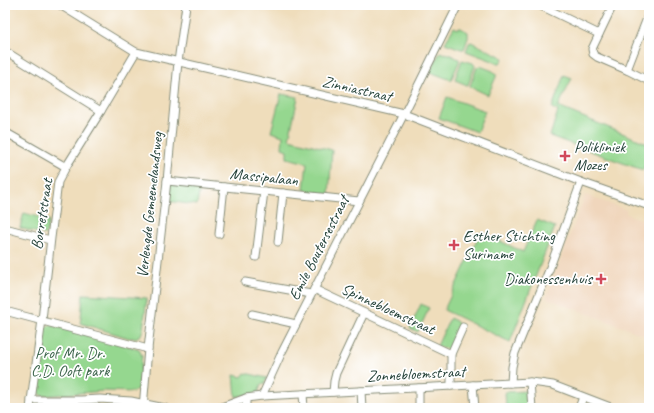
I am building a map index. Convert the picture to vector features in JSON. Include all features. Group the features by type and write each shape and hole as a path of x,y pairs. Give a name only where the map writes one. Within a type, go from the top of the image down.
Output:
{"street":[{"name":"Zinniastraat","path":"60,5 136,52 404,114 649,206"},
{"name":"Verlengde Gemeenelandsweg","path":"143,406 178,62 186,5"},
{"name":"Emile Boutersestraat","path":"262,396 278,359 404,114 458,5"},
{"path":"539,5 598,34"},
{"path":"612,5 592,49 593,54 596,57 649,81"},
{"path":"627,70 649,13"},
{"path":"5,52 101,111"},
{"name":"Borretstraat","path":"31,404 58,182 136,52"},
{"path":"5,132 66,168"},
{"name":"Massipalaan","path":"167,181 359,201"},
{"path":"511,383 515,353 549,270 582,182"},
{"path":"219,234 224,187"},
{"path":"256,257 264,191"},
{"path":"278,242 283,193"},
{"path":"5,228 50,240"},
{"name":"Spinnebloemstraat","path":"245,282 313,292 364,313 451,354"},
{"path":"5,311 148,349"},
{"path":"333,392 336,373 364,313"},
{"path":"252,314 296,324"},
{"path":"451,386 451,354 463,327"},
{"path":"530,382 532,408"},
{"name":"Zonnebloemstraat","path":"219,408 246,398 262,396 530,382 553,385 613,408"},
{"path":"473,385 475,408"},
{"path":"419,388 419,408"},
{"path":"361,391 362,408"},
{"path":"303,394 304,408"},
{"path":"579,408 583,397"},
{"path":"246,398 246,408"},
{"path":"31,404 100,399 131,401 143,406 165,408"}],"shaded area":[{"name":"Diakonessenhuis","path":"585,195 627,210 626,214 649,222 649,337 546,298"}],"green space":[{"path":"454,27 458,29 459,27 468,32 468,38 464,49 445,43"},
{"path":"471,42 502,57 503,59 500,63 498,63 466,51 469,43"},
{"path":"440,52 459,59 451,80 430,72"},
{"path":"462,60 473,63 475,66 468,85 455,80"},
{"path":"480,66 493,71 496,74 488,95 470,86 477,67"},
{"path":"564,75 572,78 558,107 649,144 649,155 643,170 550,136 558,111 552,108"},
{"path":"281,94 298,97 289,139 332,150 329,195 304,190 307,163 287,158 287,150 282,148 283,136 271,132"},
{"path":"447,97 485,111 477,132 439,118"},
{"path":"170,183 200,187 197,205 167,201"},
{"path":"24,213 49,220 46,234 20,228"},
{"path":"537,220 555,227 510,342 444,310 481,232 523,252"},
{"path":"83,294 147,298 141,335 135,338 129,338 80,323"},
{"path":"421,304 429,308 418,332 410,328"},
{"path":"450,318 456,321 460,326 450,350 437,346"},
{"name":"Prof Mr. Dr. C,D. Ooft park","path":"50,325 139,349 142,356 138,389 133,392 104,391 43,396 40,394 37,391 36,386 43,329"},
{"path":"245,373 267,378 264,384 261,385 258,393 236,397 234,375 242,377"},
{"path":"529,391 531,408 506,408 505,392"}],"place":[{"name":"Polikliniek Mozes","path":"565,156"},
{"name":"Esther Stichting Suriname","path":"454,245"},
{"name":"Diakonessenhuis","path":"601,279"}]}
